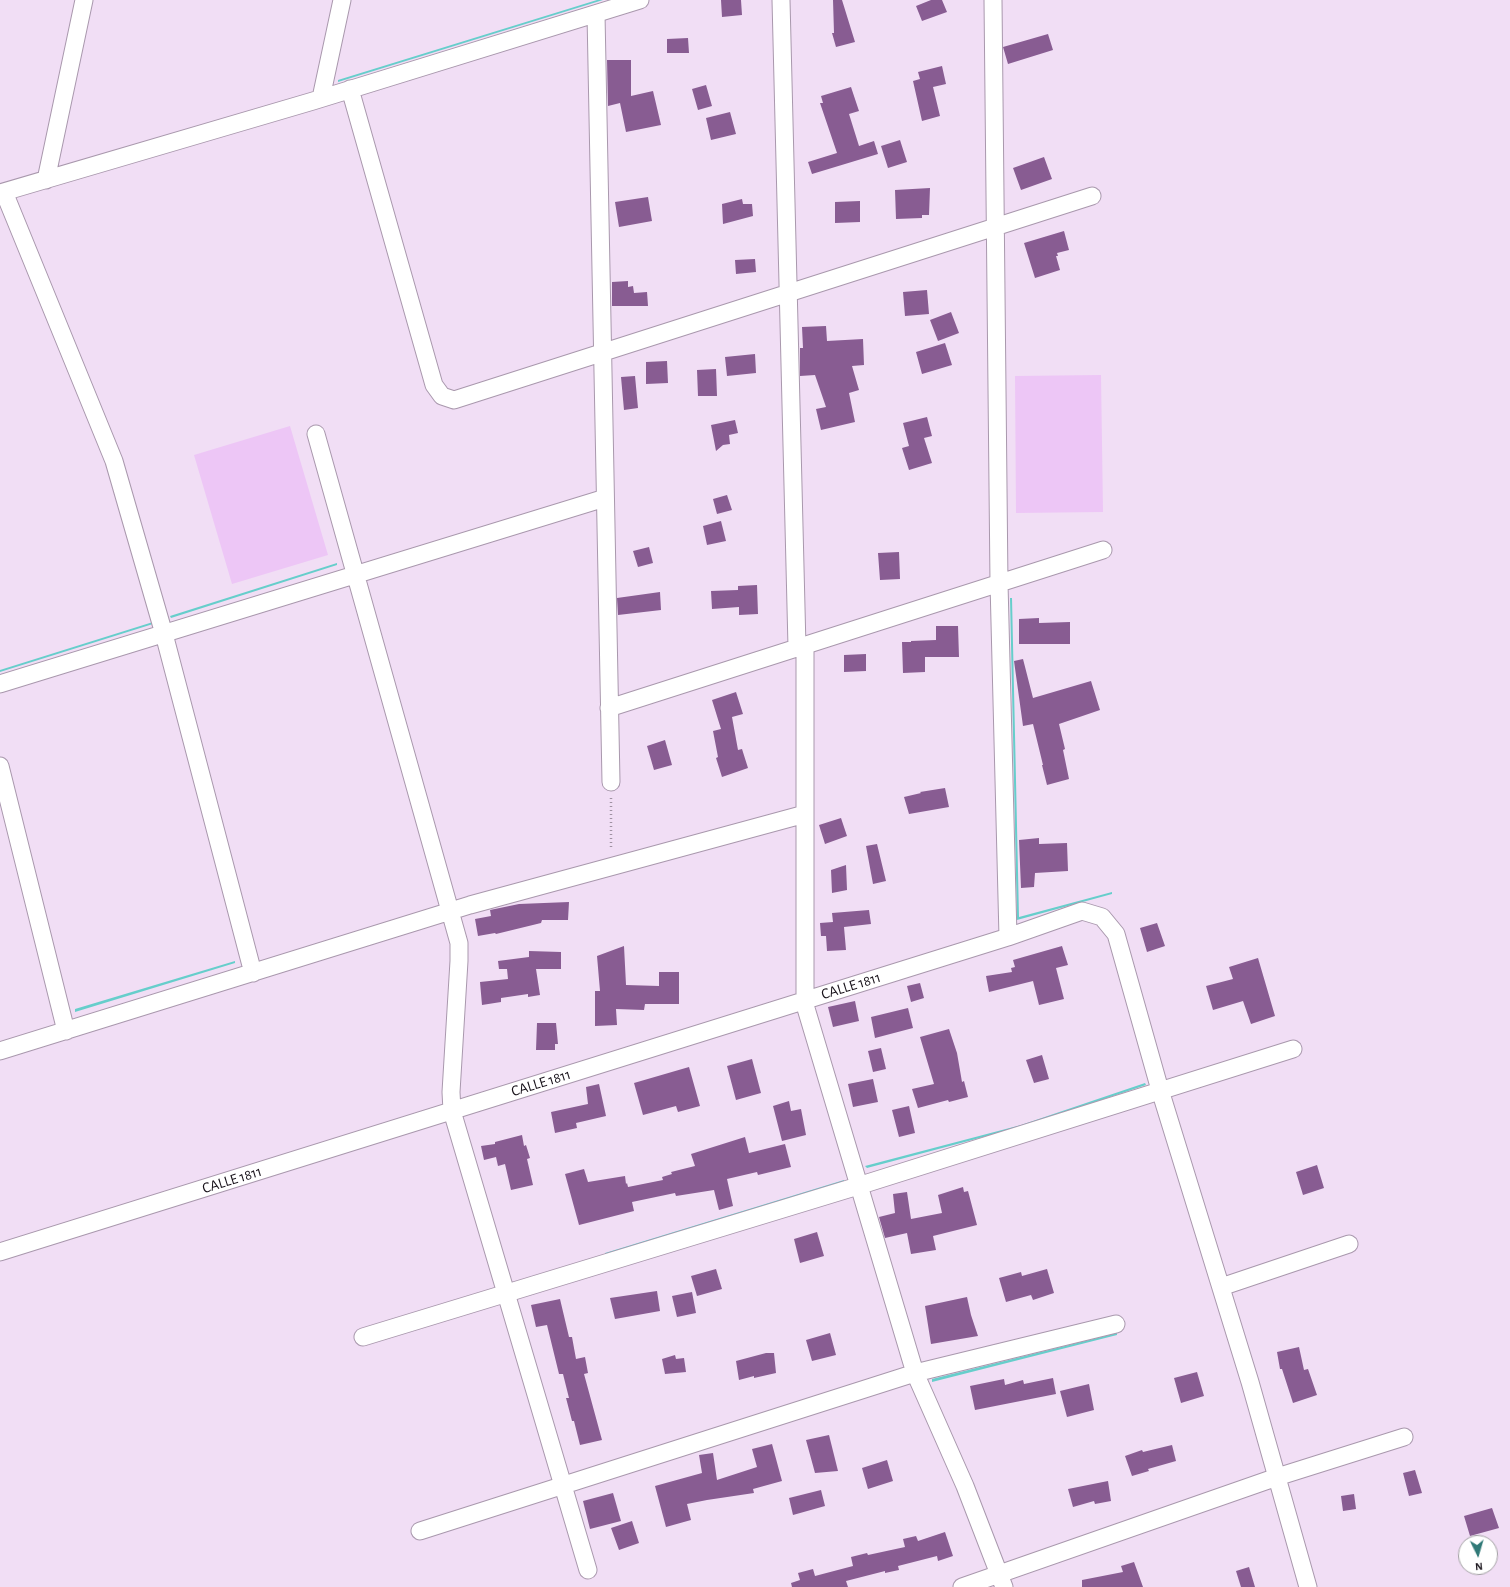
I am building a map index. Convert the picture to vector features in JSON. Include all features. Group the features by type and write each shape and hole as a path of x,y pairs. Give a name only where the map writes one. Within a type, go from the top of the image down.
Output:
{"street":[{"path":"46,180 84,0"},
{"path":"321,98 342,0"},
{"path":"253,973 164,634 114,461 2,193 350,90 640,0"},
{"path":"781,0 788,293 801,646 805,814 805,1001 858,1186 915,1373 965,1486 1002,1581"},
{"path":"992,0 999,583 1008,937"},
{"path":"596,14 611,782"},
{"path":"350,90 434,385 442,396 454,400 1092,196"},
{"path":"316,434 459,943 451,1092 452,1111 588,1570"},
{"path":"0,684 605,498"},
{"path":"609,708 1103,550"},
{"path":"0,766 66,1031"},
{"path":"0,1051 450,912 612,866 805,814"},
{"name":"CALLE 1811","path":"0,1252 805,1001 1008,937 1082,911 1102,917 1116,934 1160,1090"},
{"path":"362,1337 858,1186 1293,1049"},
{"path":"1160,1090 1250,1382 1308,1587"},
{"path":"1221,1286 1348,1244"},
{"path":"420,1531 915,1373 1116,1324"},
{"path":"962,1587 1002,1581 1277,1477 1404,1437"}],"path":[{"path":"611,782 612,866"}],"shaded area":[{"path":"597,0 603,0 338,82 338,80"},
{"path":"1101,375 1103,512 1016,513 1015,376"},
{"path":"290,426 328,555 232,584 194,455"},
{"path":"337,563 337,565 171,618 170,616"},
{"path":"1010,598 1012,598 1019,917 1112,892 1112,894 1017,920"},
{"path":"153,622 153,624 0,672 0,670"},
{"path":"235,961 235,963 75,1012 75,1009"},
{"path":"1145,1083 1146,1085 1021,1127 867,1168 865,1166 1021,1125"},
{"path":"844,1180 844,1182 605,1255 605,1253"},
{"path":"1117,1333 1117,1335 932,1382 932,1379"}],"building":[{"path":"721,0 741,0 742,15 722,17"},
{"path":"833,0 842,0 855,42 836,47 832,33 834,33"},
{"path":"931,0 942,0 947,12 922,21 916,6"},
{"path":"1048,34 1053,50 1008,64 1003,47"},
{"path":"688,38 689,53 667,53 667,39"},
{"path":"607,60 631,60 631,96 653,91 661,125 626,132 620,103 608,106"},
{"path":"942,66 946,84 933,87 940,116 922,121 913,81 920,79 918,72"},
{"path":"706,85 712,106 698,110 692,89"},
{"path":"851,87 859,111 849,114 859,146 874,141 878,154 812,174 808,162 837,153 820,103 823,103 821,96"},
{"path":"730,112 736,134 711,140 706,118"},
{"path":"900,140 907,162 888,168 881,146"},
{"path":"1044,157 1052,179 1021,190 1013,168"},
{"path":"930,188 929,215 922,215 922,218 896,219 895,190"},
{"path":"648,197 652,221 619,227 615,202"},
{"path":"742,199 743,204 752,204 753,216 723,224 722,204"},
{"path":"860,201 860,222 835,223 835,202"},
{"path":"1064,231 1069,250 1057,253 1058,256 1056,256 1060,270 1035,278 1024,243"},
{"path":"755,259 756,272 736,274 735,260"},
{"path":"628,281 628,287 633,286 634,293 647,292 648,306 612,306 612,282"},
{"path":"927,290 929,314 905,316 903,292"},
{"path":"951,312 959,333 938,341 930,320"},
{"path":"826,326 827,341 863,339 864,365 852,366 859,390 849,393 855,422 821,430 816,409 826,407 815,375 800,376 800,348 803,348 802,327"},
{"path":"945,343 952,365 922,374 916,352"},
{"path":"755,354 756,373 727,376 725,357"},
{"path":"667,361 668,383 646,384 646,362"},
{"path":"716,369 717,396 698,396 697,370"},
{"path":"635,376 638,408 624,410 621,377"},
{"path":"927,417 932,436 924,438 932,463 909,470 902,448 909,446 903,423"},
{"path":"735,420 738,433 729,435 730,444 723,445 716,451 711,425"},
{"path":"727,495 732,510 717,514 713,499"},
{"path":"721,521 726,541 707,545 703,526"},
{"path":"649,547 653,563 638,567 633,551"},
{"path":"899,552 900,579 880,580 878,553"},
{"path":"757,585 758,614 739,615 739,607 712,609 711,591 738,590 738,586"},
{"path":"660,592 661,610 618,615 617,598"},
{"path":"1039,618 1039,623 1070,622 1070,644 1019,644 1019,619"},
{"path":"936,626 958,626 959,657 925,657 925,672 903,673 902,642 936,640"},
{"path":"866,654 866,671 844,672 844,655"},
{"path":"1023,659 1033,698 1091,681 1100,710 1059,724 1065,749 1063,750 1069,779 1047,785 1033,724 1023,726 1014,661"},
{"path":"736,692 743,714 732,717 738,750 742,749 748,768 722,777 716,758 718,757 713,731 721,729 712,700"},
{"path":"665,740 672,765 654,770 647,746"},
{"path":"945,788 949,807 909,814 904,797 921,793 920,792"},
{"path":"841,818 847,836 825,844 819,825"},
{"path":"1039,838 1039,844 1067,843 1068,871 1035,873 1034,887 1021,888 1019,840"},
{"path":"877,844 886,881 873,884 866,846"},
{"path":"846,865 847,890 832,893 831,870"},
{"path":"569,902 568,920 542,920 541,923 496,934 478,936 475,919 491,916 490,910 519,904"},
{"path":"869,910 871,924 844,927 846,950 827,951 826,936 821,936 820,923 833,922 832,913"},
{"path":"1157,923 1165,946 1147,952 1140,928"},
{"path":"624,946 626,985 659,986 659,972 679,972 679,1004 645,1004 644,1010 616,1009 617,1025 595,1026 595,991 600,991 597,956"},
{"path":"1062,946 1068,965 1056,968 1064,999 1039,1005 1033,981 989,992 986,976 1012,972 1011,968 1015,967 1013,960"},
{"path":"529,951 561,952 561,969 536,969 540,995 528,997 528,994 501,998 501,1002 482,1005 480,982 508,979 507,969 499,969 498,961 529,957"},
{"path":"1258,958 1275,1016 1251,1024 1243,1001 1213,1010 1206,986 1233,979 1229,967"},
{"path":"920,983 924,998 911,1002 907,986"},
{"path":"855,1001 859,1021 833,1027 828,1007"},
{"path":"908,1008 913,1028 875,1038 871,1017"},
{"path":"537,1023 556,1023 558,1044 555,1044 555,1050 536,1050"},
{"path":"949,1029 957,1053 962,1082 964,1081 968,1097 949,1102 948,1100 918,1108 912,1089 934,1084 920,1037"},
{"path":"881,1048 886,1069 873,1072 868,1051"},
{"path":"1042,1055 1049,1079 1034,1083 1026,1060"},
{"path":"752,1059 761,1093 736,1100 727,1066"},
{"path":"689,1067 700,1106 678,1112 676,1106 643,1115 634,1083"},
{"path":"873,1079 878,1102 853,1107 848,1084"},
{"path":"599,1084 606,1116 576,1123 577,1128 555,1133 551,1112 588,1104 586,1087"},
{"path":"789,1101 791,1111 801,1109 806,1135 782,1141 773,1106"},
{"path":"909,1106 915,1133 899,1137 892,1110"},
{"path":"522,1135 524,1146 526,1145 530,1158 527,1159 533,1185 511,1190 505,1164 498,1166 496,1157 484,1160 481,1146 495,1144 495,1142"},
{"path":"745,1137 749,1153 785,1144 791,1167 758,1175 757,1172 727,1179 733,1206 719,1210 714,1190 676,1196 675,1193 632,1202 634,1211 579,1225 565,1174 584,1169 588,1182 625,1176 628,1187 663,1180 662,1177 672,1174 671,1172 695,1166 691,1154"},
{"path":"1317,1165 1324,1188 1303,1195 1296,1172"},
{"path":"963,1187 964,1192 968,1191 977,1225 933,1236 936,1250 911,1254 907,1233 885,1238 879,1217 895,1213 893,1194 907,1192 911,1219 942,1213 938,1195"},
{"path":"817,1232 824,1256 800,1263 794,1239"},
{"path":"716,1269 722,1289 697,1296 691,1276"},
{"path":"1047,1269 1054,1293 1033,1300 1031,1295 1006,1302 999,1278 1021,1272 1022,1276"},
{"path":"657,1291 660,1311 615,1319 610,1298"},
{"path":"692,1292 696,1313 677,1317 672,1296"},
{"path":"967,1297 978,1336 931,1344 925,1306"},
{"path":"560,1299 569,1337 572,1337 576,1359 585,1357 588,1373 584,1374 602,1440 580,1445 566,1398 569,1398 563,1374 559,1374 547,1325 536,1327 531,1305"},
{"path":"830,1333 836,1355 812,1361 806,1340"},
{"path":"1299,1347 1304,1370 1308,1369 1317,1395 1293,1403 1282,1369 1280,1369 1277,1352"},
{"path":"766,1353 774,1353 776,1373 739,1380 736,1361"},
{"path":"675,1355 676,1359 684,1358 686,1372 665,1374 662,1359"},
{"path":"1197,1372 1204,1396 1181,1403 1174,1378"},
{"path":"1053,1378 1056,1394 975,1410 970,1386 1004,1379 1005,1385 1023,1380 1024,1384"},
{"path":"1089,1384 1094,1410 1067,1417 1060,1391"},
{"path":"829,1435 838,1471 815,1473 806,1440"},
{"path":"772,1444 782,1481 753,1489 754,1493 687,1504 691,1520 666,1527 655,1486 702,1473 699,1455 713,1453 717,1480 757,1467 752,1449"},
{"path":"1172,1445 1176,1461 1148,1469 1149,1471 1132,1476 1125,1456 1142,1450 1143,1452"},
{"path":"887,1460 893,1481 868,1489 862,1468"},
{"path":"1415,1470 1422,1493 1409,1496 1403,1473"},
{"path":"1108,1481 1111,1501 1095,1504 1094,1501 1073,1507 1068,1489"},
{"path":"821,1490 825,1506 793,1515 789,1498"},
{"path":"613,1493 621,1521 590,1529 583,1501"},
{"path":"1354,1494 1356,1509 1343,1511 1341,1496"},
{"path":"1492,1508 1499,1528 1470,1535 1464,1516"},
{"path":"632,1521 639,1543 619,1550 611,1528"},
{"path":"945,1532 953,1556 938,1561 937,1556 898,1566 899,1570 885,1573 885,1571 846,1581 848,1587 792,1587 791,1583 800,1580 798,1573 813,1569 815,1576 853,1566 851,1557 905,1547 903,1539 916,1536 918,1541"},
{"path":"1134,1562 1143,1587 1082,1587 1082,1580 1123,1572 1121,1566"},
{"path":"1249,1567 1255,1587 1241,1587 1236,1571"}]}
